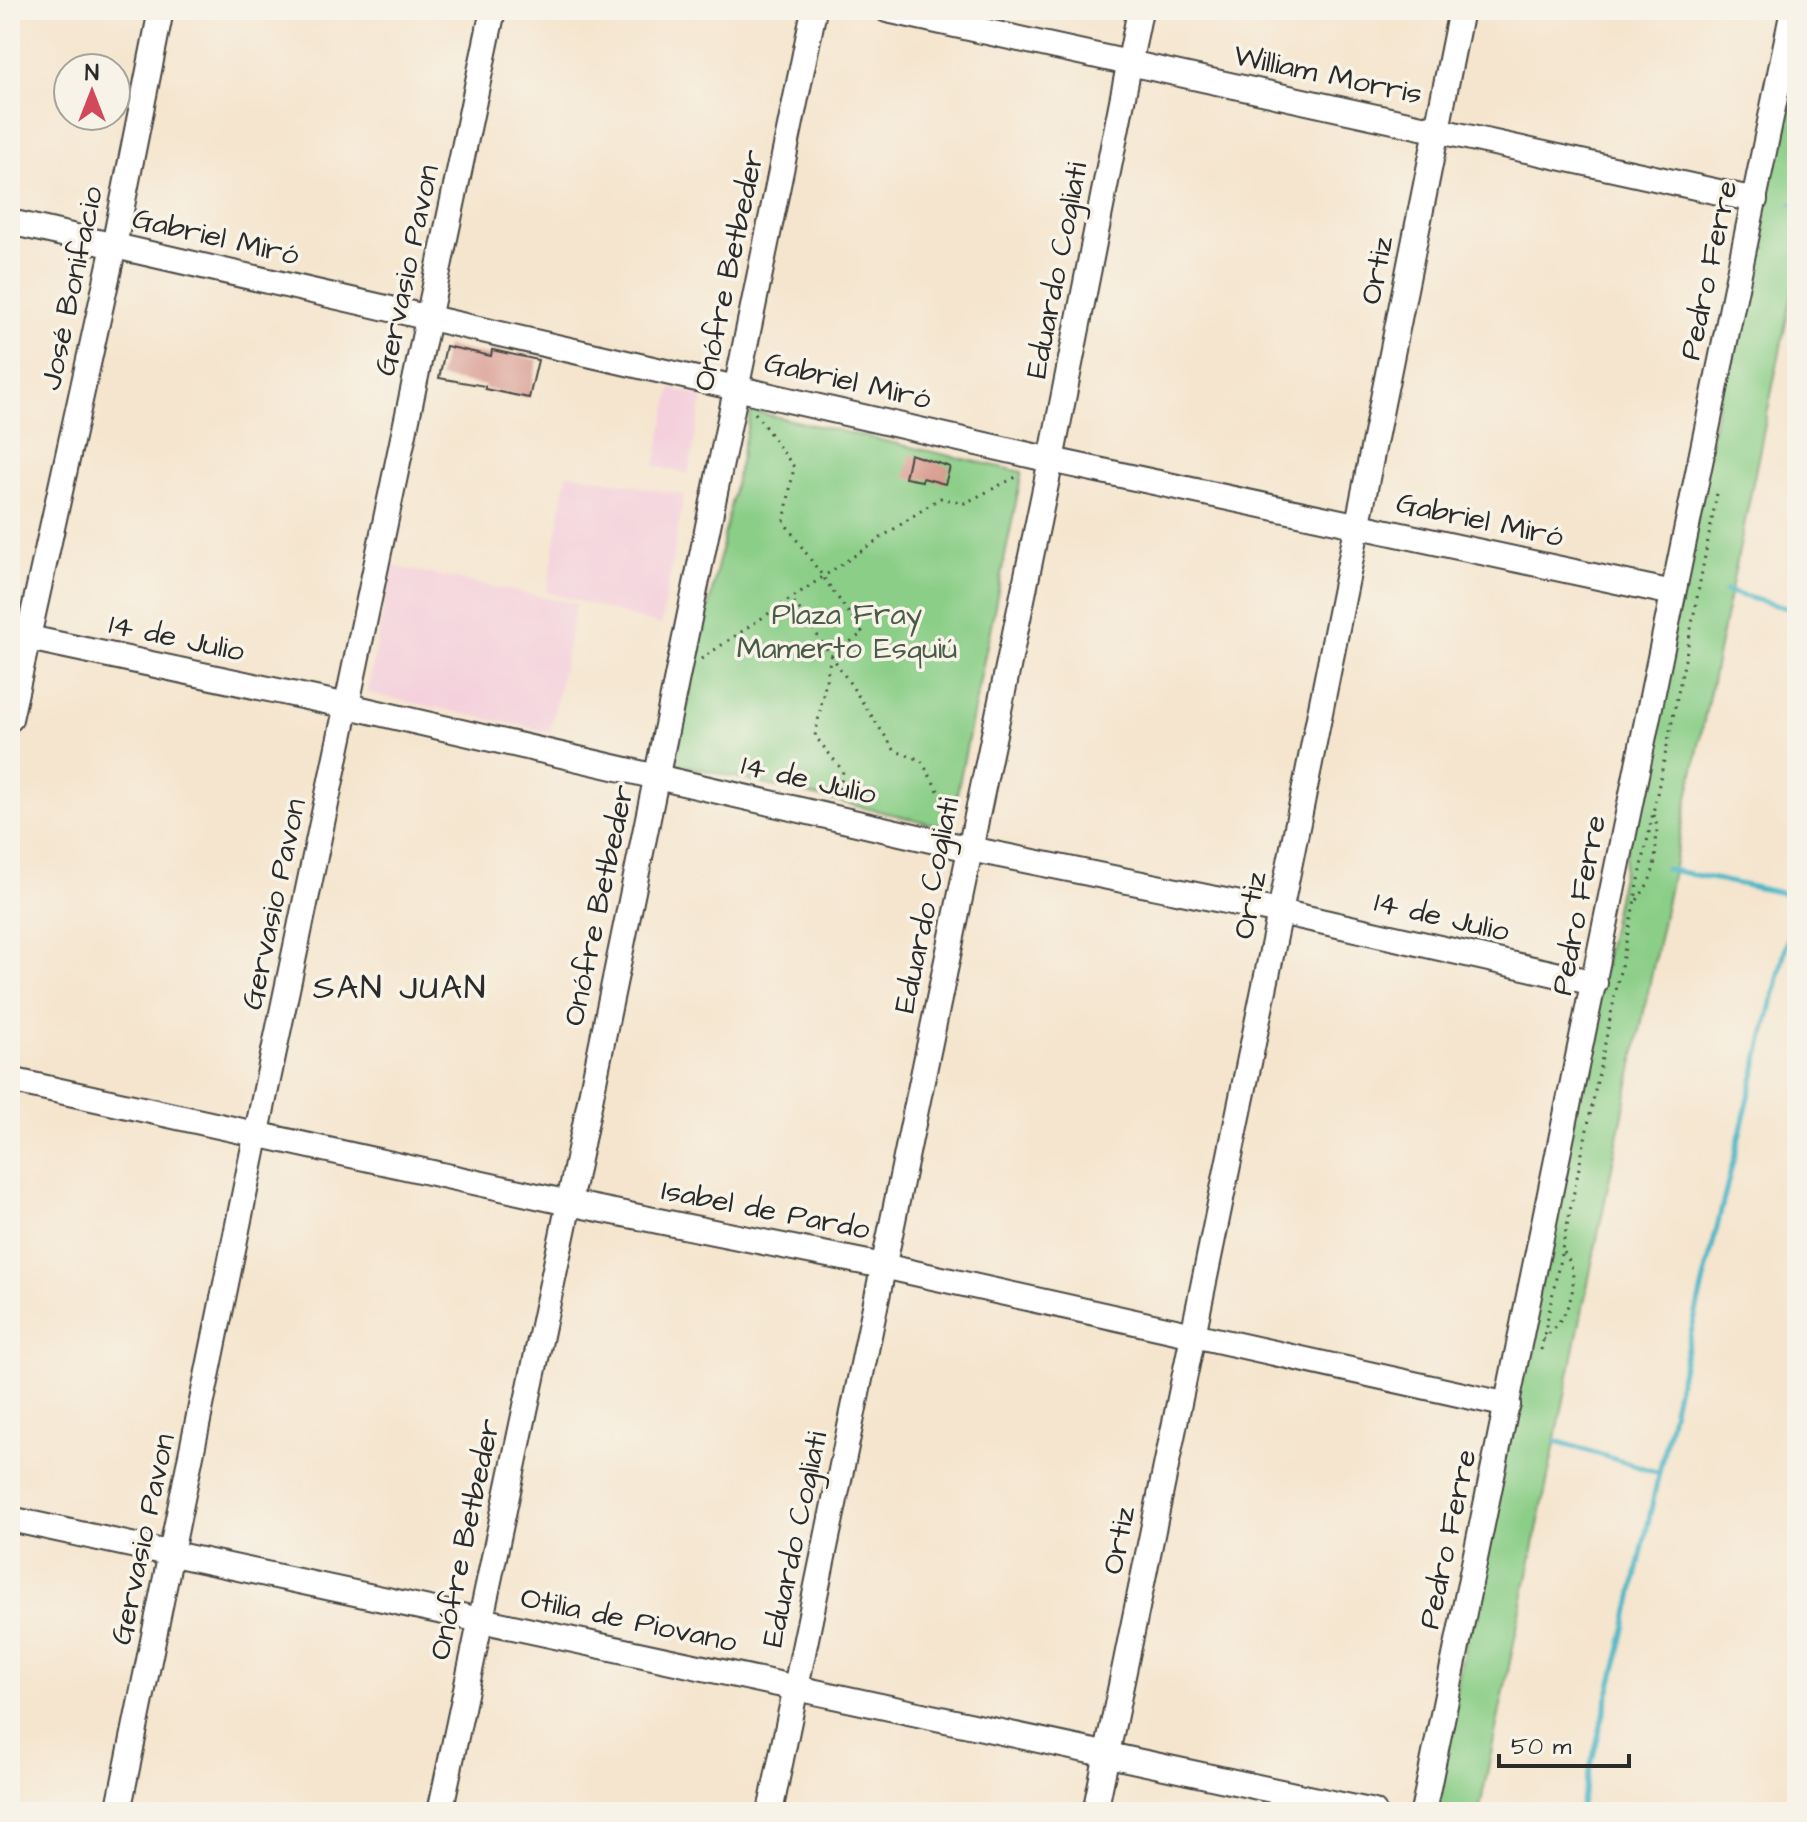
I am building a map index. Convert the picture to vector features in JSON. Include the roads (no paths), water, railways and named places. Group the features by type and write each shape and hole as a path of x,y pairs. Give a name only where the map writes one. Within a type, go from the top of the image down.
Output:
{"street":[{"name":"José Bonifacio","path":"10,719 18,636 114,246 161,10"},
{"name":"Gervasio Pavon","path":"118,1812 257,1132 493,10"},
{"name":"Onófre Betbeder","path":"440,1812 569,1203 814,10"},
{"name":"William Morris","path":"887,10 1755,200"},
{"name":"Eduardo Cogliati","path":"770,1812 1051,460 1140,10"},
{"name":"Ortiz","path":"1095,1812 1461,10"},
{"name":"Pedro Ferre","path":"1423,1812 1508,1405 1534,1346 1595,983 1793,10"},
{"name":"Gabriel Miró","path":"10,222 1051,460 1673,593"},
{"name":"14 de Julio","path":"18,636 348,706 970,849 1280,912 1595,983"},
{"name":"Isabel de Pardo","path":"10,1080 569,1203 883,1266 1192,1333 1508,1405"},
{"name":"Otilia de Piovano","path":"10,1519 1374,1812"}],"waterway":[{"path":"1792,204 1797,205"},
{"path":"1725,591 1797,611"},
{"path":"1666,869 1797,896"},
{"path":"1579,1812 1621,1647 1678,1386 1797,901"},
{"path":"1556,1441 1659,1473"}],"district":[{"name":"SAN JUAN","path":"400,986"}],"park label":[{"name":"Plaza Fray Mamerto Esquiú","path":"847,631"}]}
